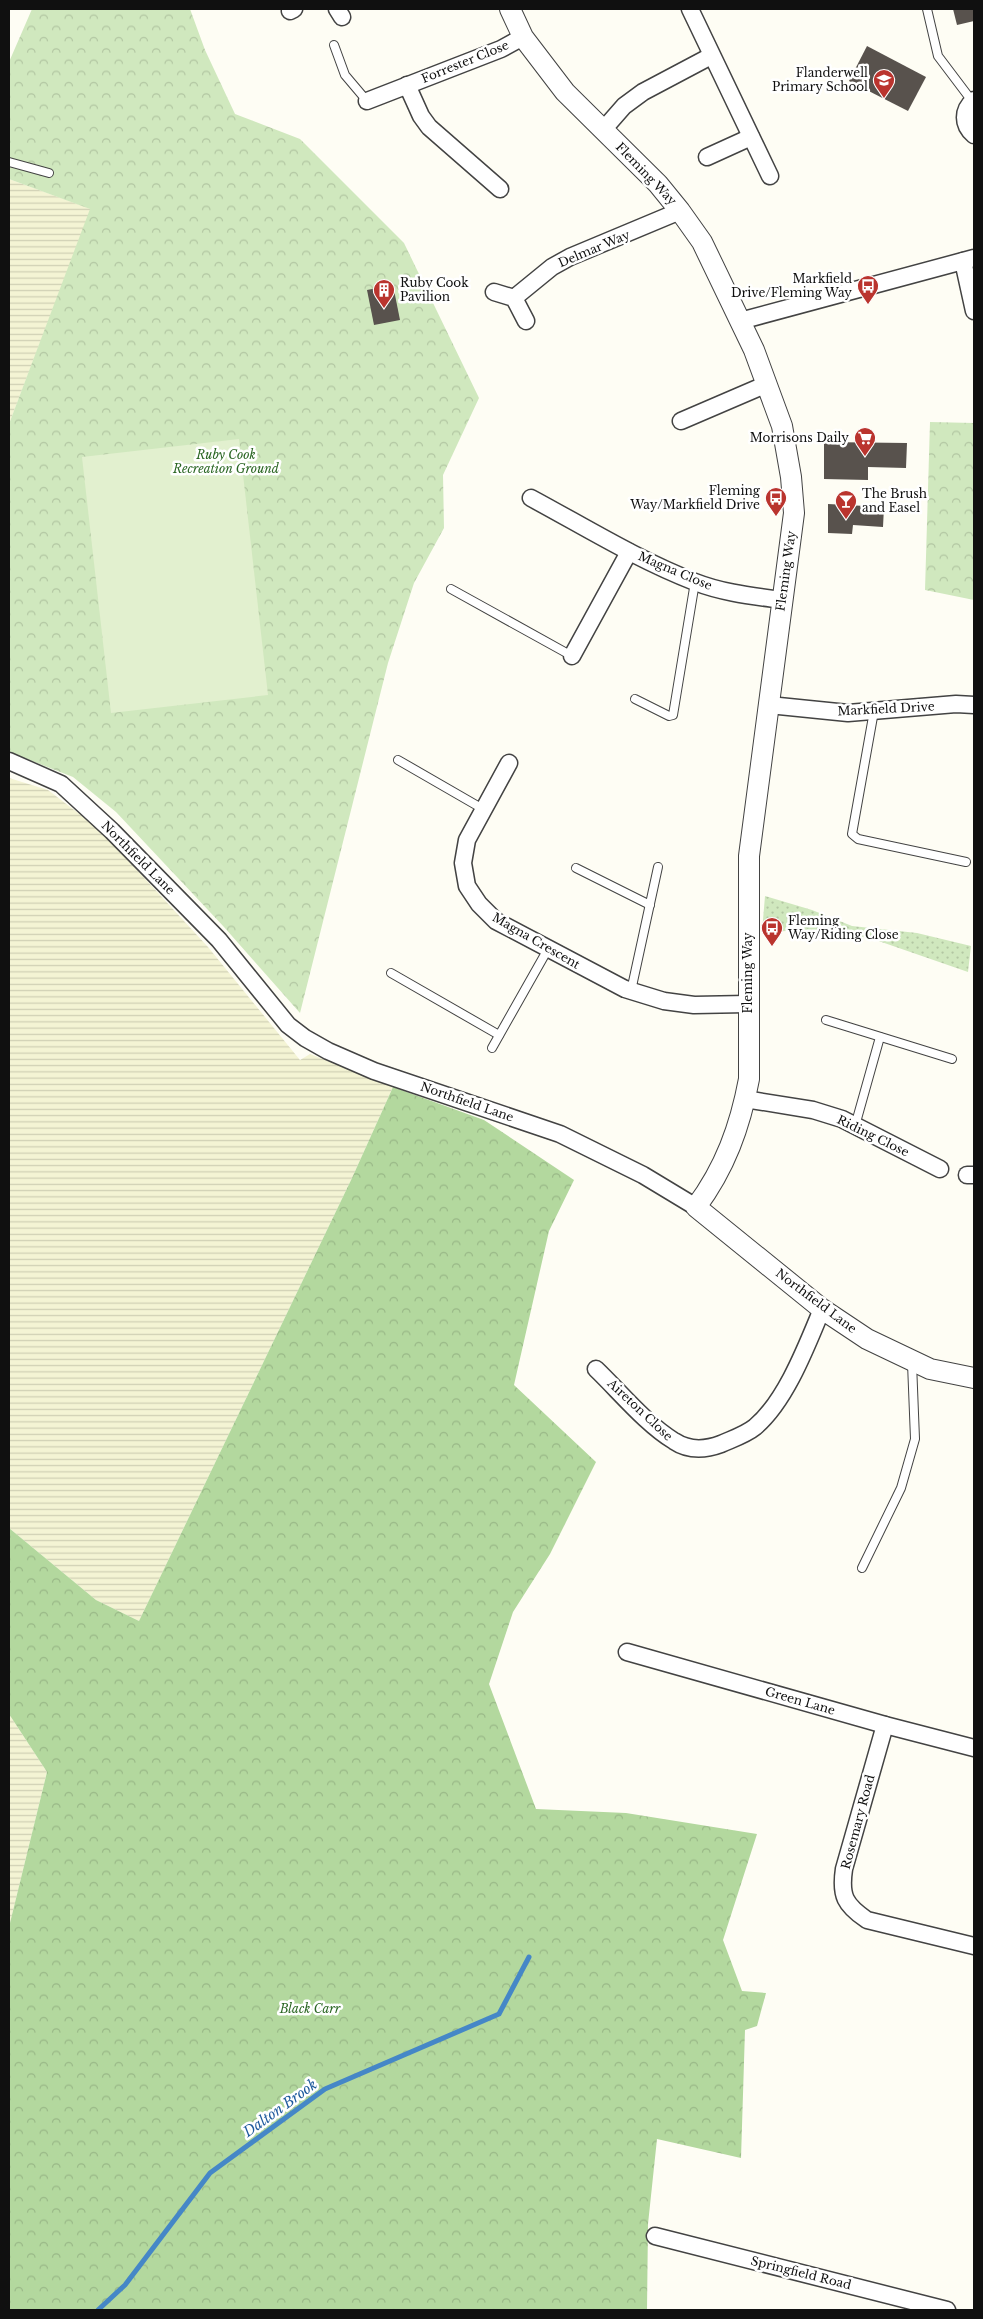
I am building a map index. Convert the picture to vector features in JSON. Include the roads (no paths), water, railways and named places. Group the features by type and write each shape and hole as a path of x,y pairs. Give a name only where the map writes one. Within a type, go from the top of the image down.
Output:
{"street":[{"name":"Fleming Way","path":"510,9 522,37 565,92 658,184 680,210 702,242 740,321 767,384 786,446 794,514 749,856 749,1079 745,1099 726,1157 714,1183 696,1207"},
{"path":"690,9 770,176"},
{"name":"Forrester Close","path":"368,101 501,49 522,37"},
{"path":"603,130 624,106 643,92 711,56"},
{"name":"Forrester Close","path":"407,85 421,116 429,127 500,189"},
{"path":"973,101 967,107 965,121 967,127 974,135"},
{"path":"707,158 751,137"},
{"name":"Delmar Way","path":"514,298 552,267 570,257 680,210"},
{"path":"740,321 969,259 974,311"},
{"path":"494,292 514,298 526,321"},
{"path":"681,421 767,384"},
{"name":"Magna Close","path":"531,498 629,552 695,582 747,595 782,600"},
{"name":"Magna Close","path":"572,656 629,552"},
{"name":"Markfield Drive","path":"769,705 832,712 874,711 956,704 974,705"},
{"name":"Northfield Lane","path":"9,761 61,784 112,830 219,940 288,1025 305,1038 328,1051 374,1070 560,1134 643,1175 696,1207 822,1309 866,1339 930,1369 974,1378"},
{"name":"Magna Crescent","path":"509,762 466,840 463,863 467,886 479,904 496,921 631,991 664,1001 694,1005 748,1004"},
{"name":"Riding Close","path":"745,1099 813,1110 855,1126 940,1169"},
{"name":"Aireton Close","path":"596,1369 659,1430 675,1442 691,1449 709,1448 735,1438 754,1427 767,1414 801,1359 822,1309"},
{"name":"Green Lane","path":"626,1652 974,1748"},
{"name":"Rosemary Road","path":"885,1725 844,1869 842,1883 844,1899 854,1911 867,1920 974,1946"},
{"name":"Springfield Road","path":"655,2236 947,2310"}],"lane":[{"path":"927,9 938,56 973,101"},
{"path":"334,45 345,75 368,101"},
{"path":"9,162 49,173"},
{"path":"635,699 669,716 672,714 695,582"},
{"path":"450,589 572,656"},
{"path":"874,711 852,834 858,839 966,862"},
{"path":"398,760 483,809"},
{"path":"631,991 658,867"},
{"path":"576,868 650,905"},
{"path":"492,1048 548,949"},
{"path":"391,972 499,1035"},
{"path":"826,1020 952,1059"},
{"path":"855,1126 880,1037"},
{"path":"862,1568 901,1488 915,1439 912,1361"}],"waterway":[{"name":"Dalton Brook","path":"98,2310 125,2285 210,2173 325,2089 499,2014 529,1957"}],"place":[{"name":"Flanderwell Primary School","path":"884,99"},
{"name":"Markfield Drive/Fleming Way","path":"868,305"},
{"name":"Ruby Cook Pavilion","path":"384,309"},
{"name":"Morrisons Daily","path":"865,457"},
{"name":"Fleming Way/Markfield Drive","path":"776,517"},
{"name":"The Brush and Easel","path":"846,520"},
{"name":"Fleming Way/Riding Close","path":"772,947"}],"park label":[{"name":"Ruby Cook Recreation Ground","path":"226,462"},
{"name":"Black Carr","path":"310,2009"}]}
